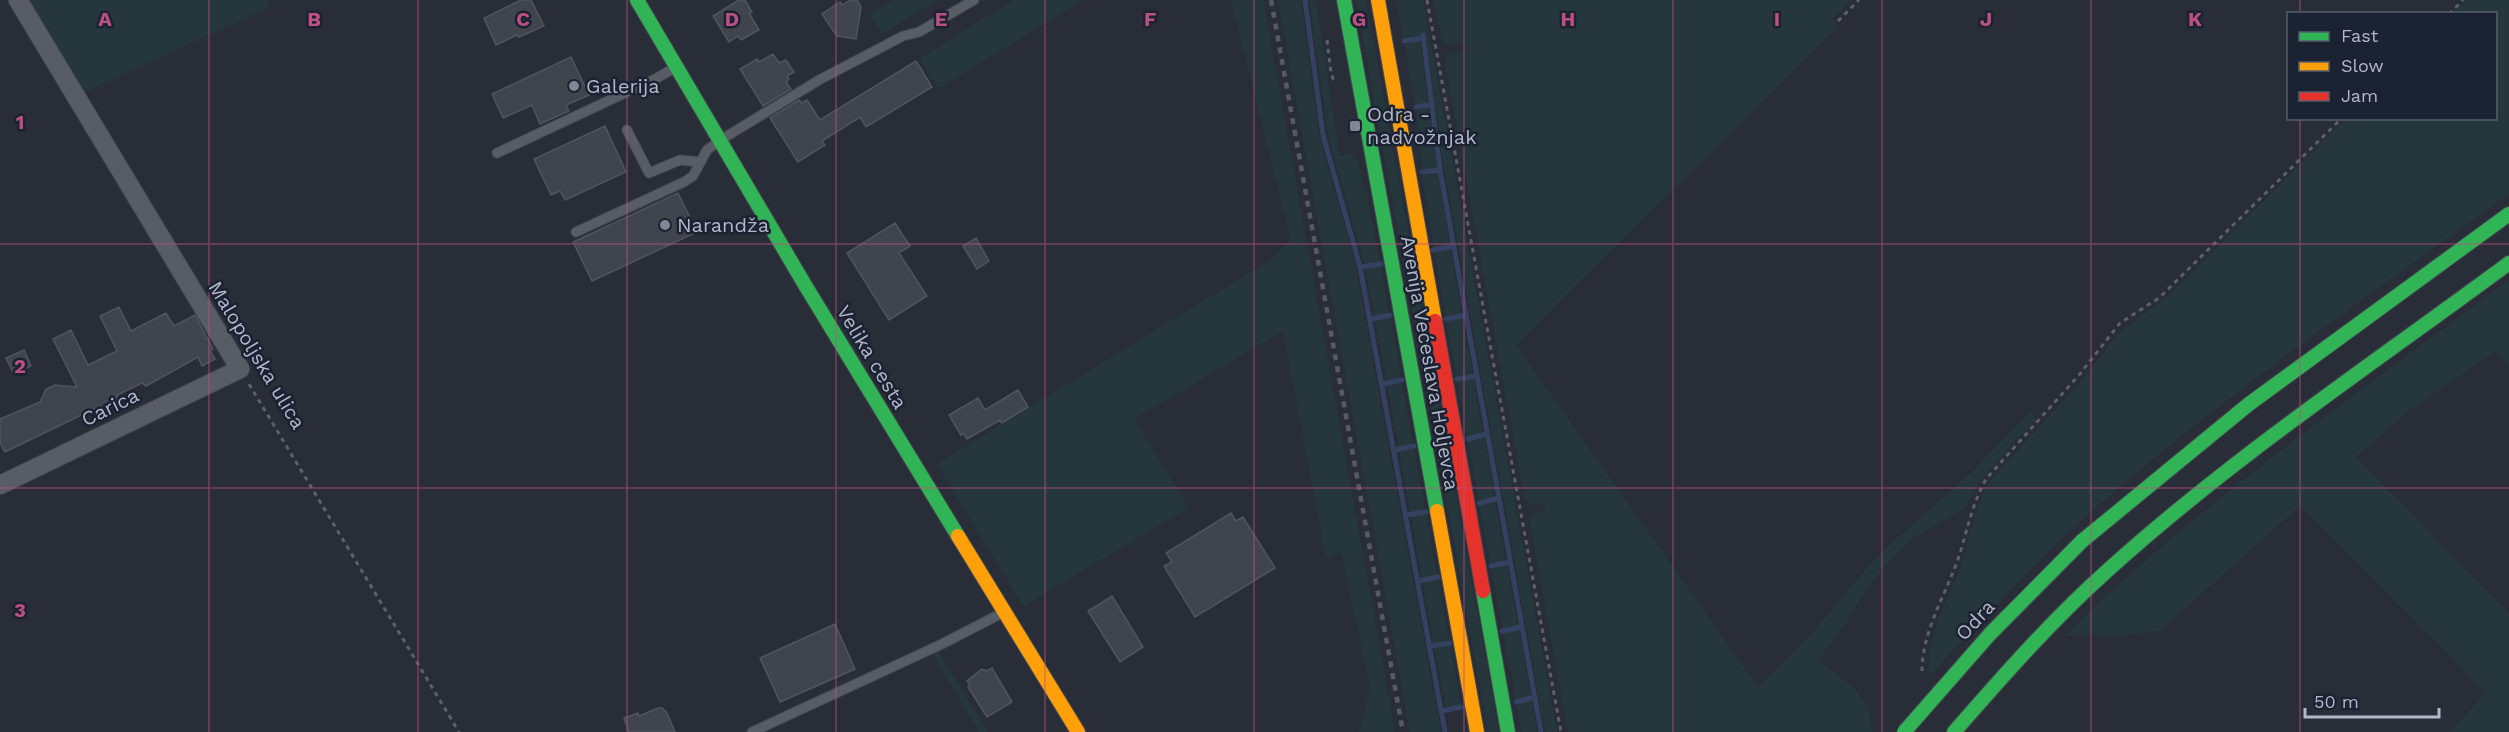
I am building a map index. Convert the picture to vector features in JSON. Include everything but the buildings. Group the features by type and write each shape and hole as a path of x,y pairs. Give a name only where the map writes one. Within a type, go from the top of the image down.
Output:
{"main road":[{"name":"Velika cesta","path":"637,0 719,141 1078,732"},
{"name":"Avenija Većeslava Holjevca","path":"1344,0 1477,732"},
{"name":"Avenija Većeslava Holjevca","path":"1378,0 1508,732"},
{"name":"Odra","path":"1904,732 1944,682 1998,624 2082,542 2248,404 2509,214"},
{"path":"1954,732 2024,653 2108,570 2289,422 2509,263"}],"street":[{"name":"Malopoljska ulica","path":"18,0 240,369"},
{"name":"Carica","path":"0,485 240,369"}],"lane":[{"path":"576,232 684,182 693,176 707,150 719,141 819,80 903,36 919,33 974,0"},
{"path":"496,153 657,78 676,66"},
{"path":"627,130 649,173 680,160 700,162"},
{"path":"752,732 942,644 1005,612"}],"path":[{"path":"1427,0 1562,732"},
{"path":"1838,21 1858,0"},
{"path":"2451,12 2463,0"},
{"path":"1922,672 1926,642 1960,552 1976,497 1986,479 2079,375 2120,323 2159,298 2340,120"},
{"name":"Malopoljska ulica","path":"240,369 459,732"}],"shaded area":[{"path":"30,0 266,0 270,7 84,93"},
{"path":"893,0 937,0 882,34 870,14"},
{"path":"1014,0 1083,0 938,89 920,58"},
{"path":"1231,0 1263,0 1395,732 1359,732 1370,687 1341,552 1326,558 1283,331 1134,419 1189,508 1023,606 937,464 1270,260 1291,240"},
{"path":"1278,0 1301,0 1319,136 1355,263 1441,732 1410,732"},
{"path":"1309,0 1316,0 1340,156 1354,153 1367,194 1380,262 1365,266 1328,135"},
{"path":"1356,0 1366,0 1499,732 1488,732"},
{"path":"1396,0 1423,0 1557,732 1545,732 1442,157 1426,34 1403,40"},
{"path":"1434,0 1852,0 1832,19 1838,27 1516,345 1758,687 1806,640 1878,555 1972,472 2030,411 2036,419 1982,478 1964,509 1915,537 1888,563 1867,588 1848,620 1819,659 1859,695 1868,710 1873,732 1568,732 1530,523 1534,513 1545,511 1543,503 1531,504 1525,500 1445,63 1449,54 1463,51 1462,43 1447,45 1442,42"},
{"path":"2466,0 2509,0 2509,194 2260,375 2116,490 2043,557 1929,676 1930,647 1934,633 1961,566 1976,512 1989,482 2082,380 2120,332 2168,296 2345,120 2497,120 2497,12 2453,12"},
{"path":"1420,40 1428,103 1415,105 1404,42"},
{"path":"1428,107 1437,169 1422,171 1416,108"},
{"path":"1437,172 1450,245 1434,249 1422,173"},
{"path":"1450,248 1462,314 1446,318 1434,251"},
{"path":"1381,265 1389,313 1375,317 1365,267"},
{"path":"2509,280 2509,367 2495,352 2411,409 2356,457 2509,613 2509,732 2449,732 2486,693 2300,506 2160,631 2116,636 2065,635 2170,539 2225,494"},
{"path":"1391,316 1401,379 1387,382 1375,319"},
{"path":"1462,317 1473,375 1457,377 1446,321"},
{"path":"1473,377 1483,434 1468,438 1457,381"},
{"path":"1402,382 1413,445 1399,448 1387,384"},
{"path":"1484,436 1495,497 1479,501 1468,441"},
{"path":"1414,447 1425,510 1410,514 1399,450"},
{"path":"1495,500 1506,561 1491,565 1479,505"},
{"path":"1426,513 1437,576 1422,580 1411,515"},
{"path":"1507,564 1518,626 1503,630 1491,568"},
{"path":"1438,578 1449,641 1434,645 1422,581"},
{"path":"1519,629 1531,697 1516,700 1503,633"},
{"path":"1450,644 1461,706 1446,709 1434,647"},
{"path":"938,650 988,732 979,732 932,654"},
{"path":"1531,699 1537,732 1521,732 1516,703"}],"waterway":[{"path":"1305,0 1323,135 1360,267 1445,732"},
{"path":"1423,35 1440,170 1541,732"},
{"path":"1404,41 1423,38"},
{"path":"1416,107 1432,104"},
{"path":"1422,172 1440,170"},
{"path":"1433,250 1454,246"},
{"path":"1360,267 1381,264"},
{"path":"1371,319 1390,315"},
{"path":"1446,319 1466,315"},
{"path":"1457,379 1476,376"},
{"path":"1383,384 1402,380"},
{"path":"1468,439 1487,434"},
{"path":"1395,450 1414,446"},
{"path":"1479,503 1499,498"},
{"path":"1406,515 1426,512"},
{"path":"1491,566 1510,562"},
{"path":"1418,581 1438,577"},
{"path":"1502,631 1522,627"},
{"path":"1430,646 1450,643"},
{"path":"1516,702 1535,697"},
{"path":"1442,711 1461,707"}],"railway":[{"path":"1271,0 1403,732"}],"traffic: fast":[{"path":"637,0 805,285 958,536"},
{"path":"1344,0 1437,511"},
{"path":"2082,541 2249,404 2509,214"},
{"path":"1954,732 2048,628 2156,528 2254,450 2509,263"},
{"path":"1904,732 1990,634 2082,541"},
{"path":"1483,591 1508,732"}],"traffic: slow":[{"path":"1378,0 1435,321"},
{"path":"1437,511 1477,732"},
{"path":"958,536 1078,732"}],"traffic: jam":[{"path":"1435,321 1483,591"}],"place":[{"name":"Galerija","path":"574,86"},
{"name":"Odra - nadvožnjak","path":"1355,126"},
{"name":"Narandža","path":"665,225"}]}
